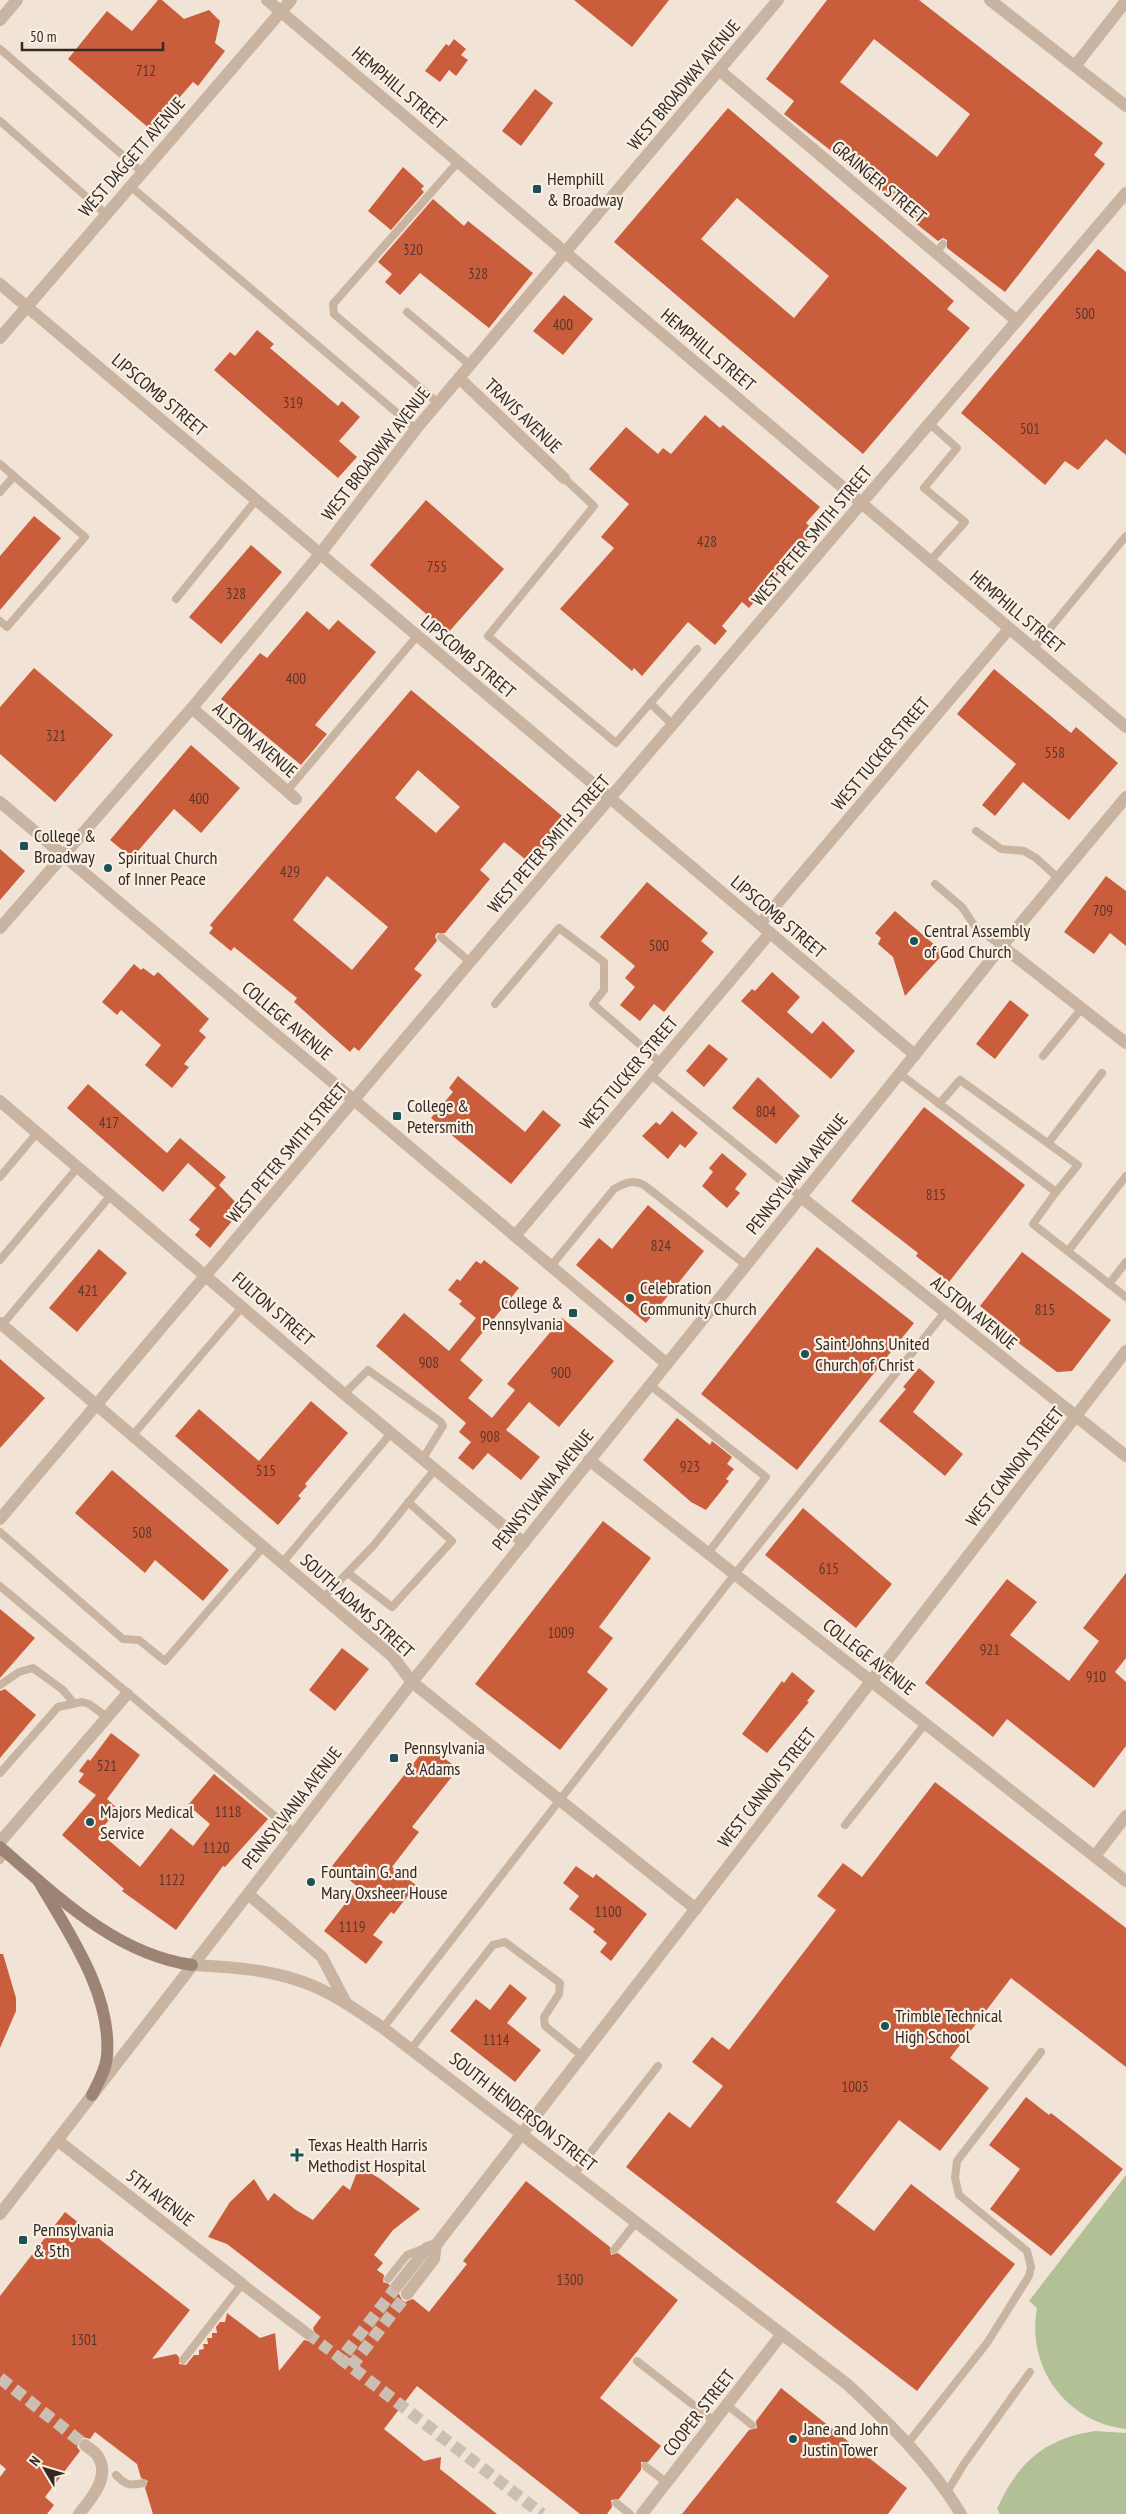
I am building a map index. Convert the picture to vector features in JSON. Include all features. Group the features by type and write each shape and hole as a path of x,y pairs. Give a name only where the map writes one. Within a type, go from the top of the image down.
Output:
{"main road":[{"name":"SOUTH HENDERSON STREET","path":"2,1850 87,1919 132,1947 169,1962 192,1965"},
{"path":"38,1880 82,1956 98,1994 103,2015 107,2057 103,2073 92,2095"}],"street":[{"path":"0,20 17,0"},
{"name":"HEMPHILL STREET","path":"267,0 1126,726"},
{"name":"WEST DAGGETT AVENUE","path":"0,338 291,0"},
{"name":"WEST BROADWAY AVENUE","path":"0,928 192,708 320,554 416,429 778,0"},
{"path":"990,0 1126,106"},
{"path":"1075,66 1126,1"},
{"name":"GRAINGER STREET","path":"719,70 939,249 1017,321"},
{"name":"WEST PETER SMITH STREET","path":"0,1519 355,1101 470,962 1126,193"},
{"name":"LIPSCOMB STREET","path":"0,284 610,800 915,1055"},
{"name":"TRAVIS AVENUE","path":"459,378 564,478"},
{"name":"WEST TUCKER STREET","path":"760,924 1010,629"},
{"name":"ALSTON AVENUE","path":"192,708 292,795"},
{"name":"PENNSYLVANIA AVENUE","path":"0,2214 412,1682 1002,946 1126,797"},
{"name":"COLLEGE AVENUE","path":"0,802 667,1364"},
{"name":"WEST TUCKER STREET","path":"515,1236 770,933"},
{"path":"1002,946 1126,1042"},
{"name":"FULTON STREET","path":"0,1101 207,1275 344,1394 436,1468 524,1543"},
{"name":"ALSTON AVENUE","path":"801,1197 1126,1456"},
{"name":"SOUTH ADAMS STREET","path":"1,1324 393,1657 412,1682 696,1909"},
{"name":"WEST CANNON STREET","path":"397,2286 434,2259 431,2246 522,2134 1126,1351"},
{"name":"COLLEGE AVENUE","path":"590,1460 1126,1881"},
{"path":"2,1850 127,1694"},
{"path":"1095,1856 1126,1816"},
{"path":"248,1894 322,1957 346,2003"},
{"name":"SOUTH HENDERSON STREET","path":"192,1965 250,1969 278,1974 305,1982 346,2003 383,2028 846,2384 908,2443 947,2492 961,2514"},
{"name":"5TH AVENUE","path":"57,2140 242,2284"},
{"path":"242,2284 308,2334"},
{"name":"COOPER STREET","path":"642,2514 782,2334"},
{"path":"82,2510 98,2490 102,2468 97,2455 85,2445"}],"lane":[{"path":"0,49 142,172"},
{"path":"0,120 106,214"},
{"path":"438,403 334,314 333,304 458,162"},
{"path":"130,186 416,429"},
{"path":"407,312 470,365"},
{"path":"930,424 957,448 924,488 965,522 930,562"},
{"path":"0,464 85,537 7,627 0,621"},
{"path":"0,492 14,476"},
{"path":"564,478 594,506 488,636 616,742 696,649"},
{"path":"176,599 256,500"},
{"path":"1034,649 1126,536"},
{"path":"292,795 416,636"},
{"path":"650,703 674,725"},
{"path":"976,831 1001,849 1024,851 1036,858 1058,878"},
{"path":"935,884 962,908 976,928 1002,946"},
{"path":"495,1004 559,928 604,962 604,990 592,1004 661,1062"},
{"path":"441,937 470,962"},
{"path":"1043,1056 1082,1008"},
{"path":"1049,1142 1102,1073"},
{"path":"900,1074 1056,1192"},
{"path":"651,1075 801,1197"},
{"path":"940,1104 960,1080 1049,1142 1078,1165 1033,1224 1126,1297"},
{"path":"0,1177 37,1133"},
{"path":"0,1260 78,1167"},
{"path":"1068,1251 1126,1176"},
{"path":"551,1266 614,1189 624,1183 636,1181 644,1185 746,1265"},
{"path":"1,1324 111,1195"},
{"path":"1109,1284 1126,1262"},
{"path":"133,1435 243,1306"},
{"path":"383,2028 735,1574 945,1312"},
{"path":"344,1394 368,1370 440,1422 444,1426 423,1458"},
{"path":"650,1385 766,1477 708,1553"},
{"path":"283,1562 392,1432"},
{"path":"324,1597 348,1573 436,1468"},
{"path":"348,1573 392,1607 452,1541 408,1502"},
{"path":"0,1532 123,1639 139,1640 165,1661 264,1546"},
{"path":"0,1586 295,1833"},
{"path":"0,1685 19,1672 33,1668 63,1690 73,1702"},
{"path":"0,1773 58,1707 73,1702 89,1704 107,1718"},
{"path":"845,1824 925,1724"},
{"path":"411,2049 493,1945 505,1942 560,1983 559,1994 544,2017 545,2026 582,2056"},
{"path":"908,2443 988,2343 1029,2276 1031,2267 1027,2251 959,2195 955,2178 957,2161 1041,2052"},
{"path":"574,2174 658,2066"},
{"path":"614,2250 636,2222"},
{"path":"397,2286 406,2255 431,2246"},
{"path":"183,2360 242,2284"},
{"path":"637,2361 714,2421"},
{"path":"947,2492 964,2464 1030,2372"},
{"path":"727,2405 752,2425"},
{"path":"645,2466 667,2483"},
{"path":"116,2475 125,2484 132,2486 143,2483"},
{"path":"616,2503 630,2514"}],"green space":[{"path":"1126,2175 1126,2429 1104,2424 1085,2415 1069,2403 1055,2388 1045,2370 1038,2351 1035,2330 1037,2308 1029,2301"},
{"path":"1095,2431 1126,2433 1126,2514 1000,2514 997,2509 1005,2492 1014,2478 1035,2455 1061,2440"}],"building":[{"path":"158,0 162,0 184,19 209,10 220,21 215,43 225,51 198,86 193,82 151,130 68,59 107,11 132,31"},
{"path":"574,0 669,0 632,47"},
{"path":"827,0 919,0 1103,143 1094,155 1105,164 1005,292 947,248 947,240 943,238 938,241 914,222 917,218 784,114 794,101 766,79","holes":["874,39 970,114 937,157 840,82"]},
{"path":"454,39 466,49 461,55 468,60 456,76 449,70 440,82 425,71 446,44 449,46"},
{"path":"535,89 553,103 521,146 502,131"},
{"path":"728,108 954,301 947,309 970,328 863,454 614,242","holes":["737,198 829,276 794,318 701,239"]},
{"path":"403,167 424,186 421,189 424,192 391,230 368,211"},
{"path":"433,199 464,226 468,221 533,273 489,328 420,273 400,295 385,282 392,274 378,262"},
{"path":"1098,249 1126,272 1126,455 1106,439 1078,470 1065,461 1045,485 961,413"},
{"path":"564,295 593,319 563,355 533,331"},
{"path":"257,330 274,344 270,348 338,406 342,401 360,417 339,441 357,457 338,478 214,370 230,352 235,356"},
{"path":"705,415 720,428 723,425 820,507 806,523 815,531 749,608 742,602 722,626 727,631 715,645 688,622 642,676 634,668 632,671 560,609 614,548 601,537 629,504 589,469 626,427 658,454 663,448 671,454"},
{"path":"426,500 504,569 448,633 370,565"},
{"path":"34,516 61,538 0,610 0,556"},
{"path":"251,545 282,572 221,644 189,617"},
{"path":"307,611 329,630 338,620 376,652 315,725 327,734 301,765 221,699 260,653 267,658"},
{"path":"34,668 113,735 55,802 0,754 0,707"},
{"path":"994,669 1071,733 1076,727 1118,763 1069,820 1023,782 995,816 982,805 1016,764 957,714"},
{"path":"411,690 567,820 531,864 504,842 480,870 490,879 445,933 437,933 435,936 437,941 414,969 422,975 359,1051 354,1047 350,1052 294,1002 297,998 234,947 231,951 209,933 213,928 210,925","holes":["418,770 460,807 436,833 395,798","327,876 388,927 352,970 293,920"]},
{"path":"191,745 240,788 201,833 174,809 132,858 110,840"},
{"path":"0,849 25,871 0,900"},
{"path":"1106,876 1126,891 1126,946 1110,933 1094,954 1064,932"},
{"path":"647,882 708,933 701,941 714,952 664,1012 654,1004 640,1021 620,1005 635,987 625,978 635,966 600,937"},
{"path":"895,911 944,953 905,996 893,957 878,944 881,938 875,933"},
{"path":"134,964 141,970 143,968 154,976 158,972 209,1019 199,1031 206,1037 184,1064 189,1067 172,1088 145,1065 161,1045 121,1010 117,1015 102,1002"},
{"path":"772,972 800,997 787,1012 812,1034 823,1021 855,1051 831,1079 741,1001 752,989 755,991"},
{"path":"1010,1000 1029,1015 995,1059 976,1044"},
{"path":"709,1044 728,1059 704,1087 686,1071"},
{"path":"458,1076 525,1132 543,1110 561,1125 511,1184 431,1118 453,1092 449,1088"},
{"path":"758,1077 800,1116 776,1144 732,1108"},
{"path":"88,1084 167,1153 180,1138 226,1177 219,1185 242,1209 210,1248 195,1235 200,1229 189,1220 216,1188 188,1163 163,1192 67,1108"},
{"path":"924,1107 1025,1185 949,1282 916,1256 918,1253 851,1201"},
{"path":"672,1111 698,1133 685,1148 680,1144 668,1159 642,1136 656,1122 660,1125"},
{"path":"722,1153 747,1174 735,1189 740,1193 727,1208 702,1186 713,1172 709,1168"},
{"path":"648,1205 704,1251 646,1323 576,1265 599,1238 612,1249"},
{"path":"817,1247 914,1323 797,1470 701,1394"},
{"path":"99,1249 127,1273 77,1332 49,1308"},
{"path":"1022,1252 1111,1320 1072,1371 1057,1372 1012,1338 1015,1334 980,1306"},
{"path":"484,1260 519,1288 460,1360 483,1380 468,1398 492,1418 515,1390 507,1384 562,1318 614,1361 559,1427 529,1402 506,1430 540,1457 521,1480 488,1453 473,1470 458,1458 471,1442 459,1432 466,1423 376,1346 404,1313 449,1351 476,1318 459,1304 462,1301 448,1290 457,1279 460,1281 476,1261 481,1264"},
{"path":"0,1359 45,1398 0,1448"},
{"path":"919,1368 935,1382 913,1412 963,1454 945,1476 879,1421 906,1389 903,1387"},
{"path":"311,1401 348,1433 305,1484 307,1486 298,1496 301,1498 278,1525 175,1436 199,1409 259,1461"},
{"path":"677,1418 710,1445 712,1441 732,1457 727,1464 734,1469 726,1479 729,1481 706,1510 691,1502 643,1460"},
{"path":"112,1470 229,1570 203,1601 155,1560 145,1573 75,1513"},
{"path":"803,1508 892,1584 856,1628 765,1555"},
{"path":"603,1521 651,1558 599,1627 613,1638 587,1672 608,1689 560,1750 475,1684"},
{"path":"1126,1573 1126,1658 1115,1672 1126,1682 1126,1746 1094,1788 1007,1719 993,1737 925,1683 1007,1579 1037,1602 1010,1635 1069,1681 1099,1641 1083,1628"},
{"path":"0,1609 35,1638 0,1678"},
{"path":"342,1648 369,1669 335,1711 309,1690"},
{"path":"792,1672 815,1691 807,1701 809,1702 767,1753 742,1734 782,1681 784,1683"},
{"path":"5,1689 36,1715 0,1758 0,1691"},
{"path":"111,1733 140,1755 107,1799 118,1809 99,1832 140,1867 171,1828 193,1846 210,1824 188,1805 214,1774 268,1819 225,1867 223,1866 176,1930 122,1891 124,1889 62,1835 96,1795 78,1782 84,1774 79,1771 88,1759 90,1761"},
{"path":"428,1745 458,1769 412,1827 419,1832 392,1867 416,1885 394,1914 391,1912 373,1935 383,1942 366,1964 324,1931 358,1887 332,1866"},
{"path":"935,1782 1126,1928 1126,2067 1011,1978 950,2058 989,2088 940,2151 899,2120 836,2202 874,2231 911,2184 1015,2264 917,2391 626,2167 669,2112 690,2128 723,2086 692,2062 712,2037 729,2050 836,1910 817,1896 843,1863 862,1877"},
{"path":"576,1866 593,1878 596,1874 647,1914 611,1961 600,1952 607,1943 593,1932 595,1929 569,1909 579,1896 563,1883"},
{"path":"0,1954 3,1954 16,1998 16,2011 0,2048"},
{"path":"510,1984 527,1998 507,2023 541,2050 515,2082 450,2031 476,1999 490,2010"},
{"path":"1026,2097 1049,2115 1051,2113 1123,2169 1051,2256 990,2209 1020,2169 989,2145"},
{"path":"359,2167 379,2178 420,2209 393,2230 374,2255 383,2263 377,2270 384,2275 383,2282 389,2284 392,2292 399,2294 405,2302 413,2299 429,2312 467,2264 463,2261 526,2181 610,2247 611,2255 618,2253 678,2300 600,2398 661,2446 648,2462 641,2462 641,2470 619,2499 611,2500 612,2507 607,2514 580,2514 417,2386 384,2429 424,2461 441,2457 440,2469 497,2514 153,2514 145,2488 148,2481 141,2478 137,2464 95,2432 90,2439 83,2437 79,2440 77,2447 80,2451 45,2497 54,2505 47,2514 0,2514 0,2477 6,2469 0,2464 0,2296 65,2212 190,2310 152,2359 176,2354 179,2357 179,2364 186,2365 194,2355 199,2355 199,2350 204,2349 203,2344 208,2344 207,2338 212,2338 212,2333 217,2333 216,2327 220,2322 225,2322 227,2313 260,2338 275,2333 279,2371 304,2340 314,2339 313,2328 321,2317 227,2244 208,2237 230,2202 254,2179 268,2201 274,2193 313,2220 343,2185 350,2190"},
{"name":"Jane and John Justin Tower","path":"781,2388 907,2488 888,2514 682,2514 749,2430 757,2428 756,2421"}],"tunnel":[{"path":"397,2286 341,2359 542,2514"},
{"path":"351,2367 407,2294"},
{"path":"308,2334 341,2359"},
{"path":"0,2378 85,2445"}],"place":[{"name":"Hemphill & Broadway","path":"537,189"},
{"name":"College & Broadway","path":"24,846"},
{"name":"Spiritual Church of Inner Peace","path":"108,868"},
{"name":"Central Assembly of God Church","path":"914,941"},
{"name":"College & Petersmith","path":"397,1116"},
{"name":"Celebration Community Church","path":"630,1298"},
{"name":"College & Pennsylvania","path":"573,1313"},
{"name":"Saint Johns United Church of Christ","path":"805,1354"},
{"name":"Pennsylvania & Adams","path":"394,1758"},
{"name":"Majors Medical Service","path":"90,1822"},
{"name":"Fountain G. and Mary Oxsheer House","path":"311,1882"},
{"name":"Trimble Technical High School","path":"885,2026"},
{"name":"Texas Health Harris Methodist Hospital","path":"297,2155"},
{"name":"Pennsylvania & 5th","path":"23,2240"},
{"name":"Jane and John Justin Tower","path":"793,2439"}]}
